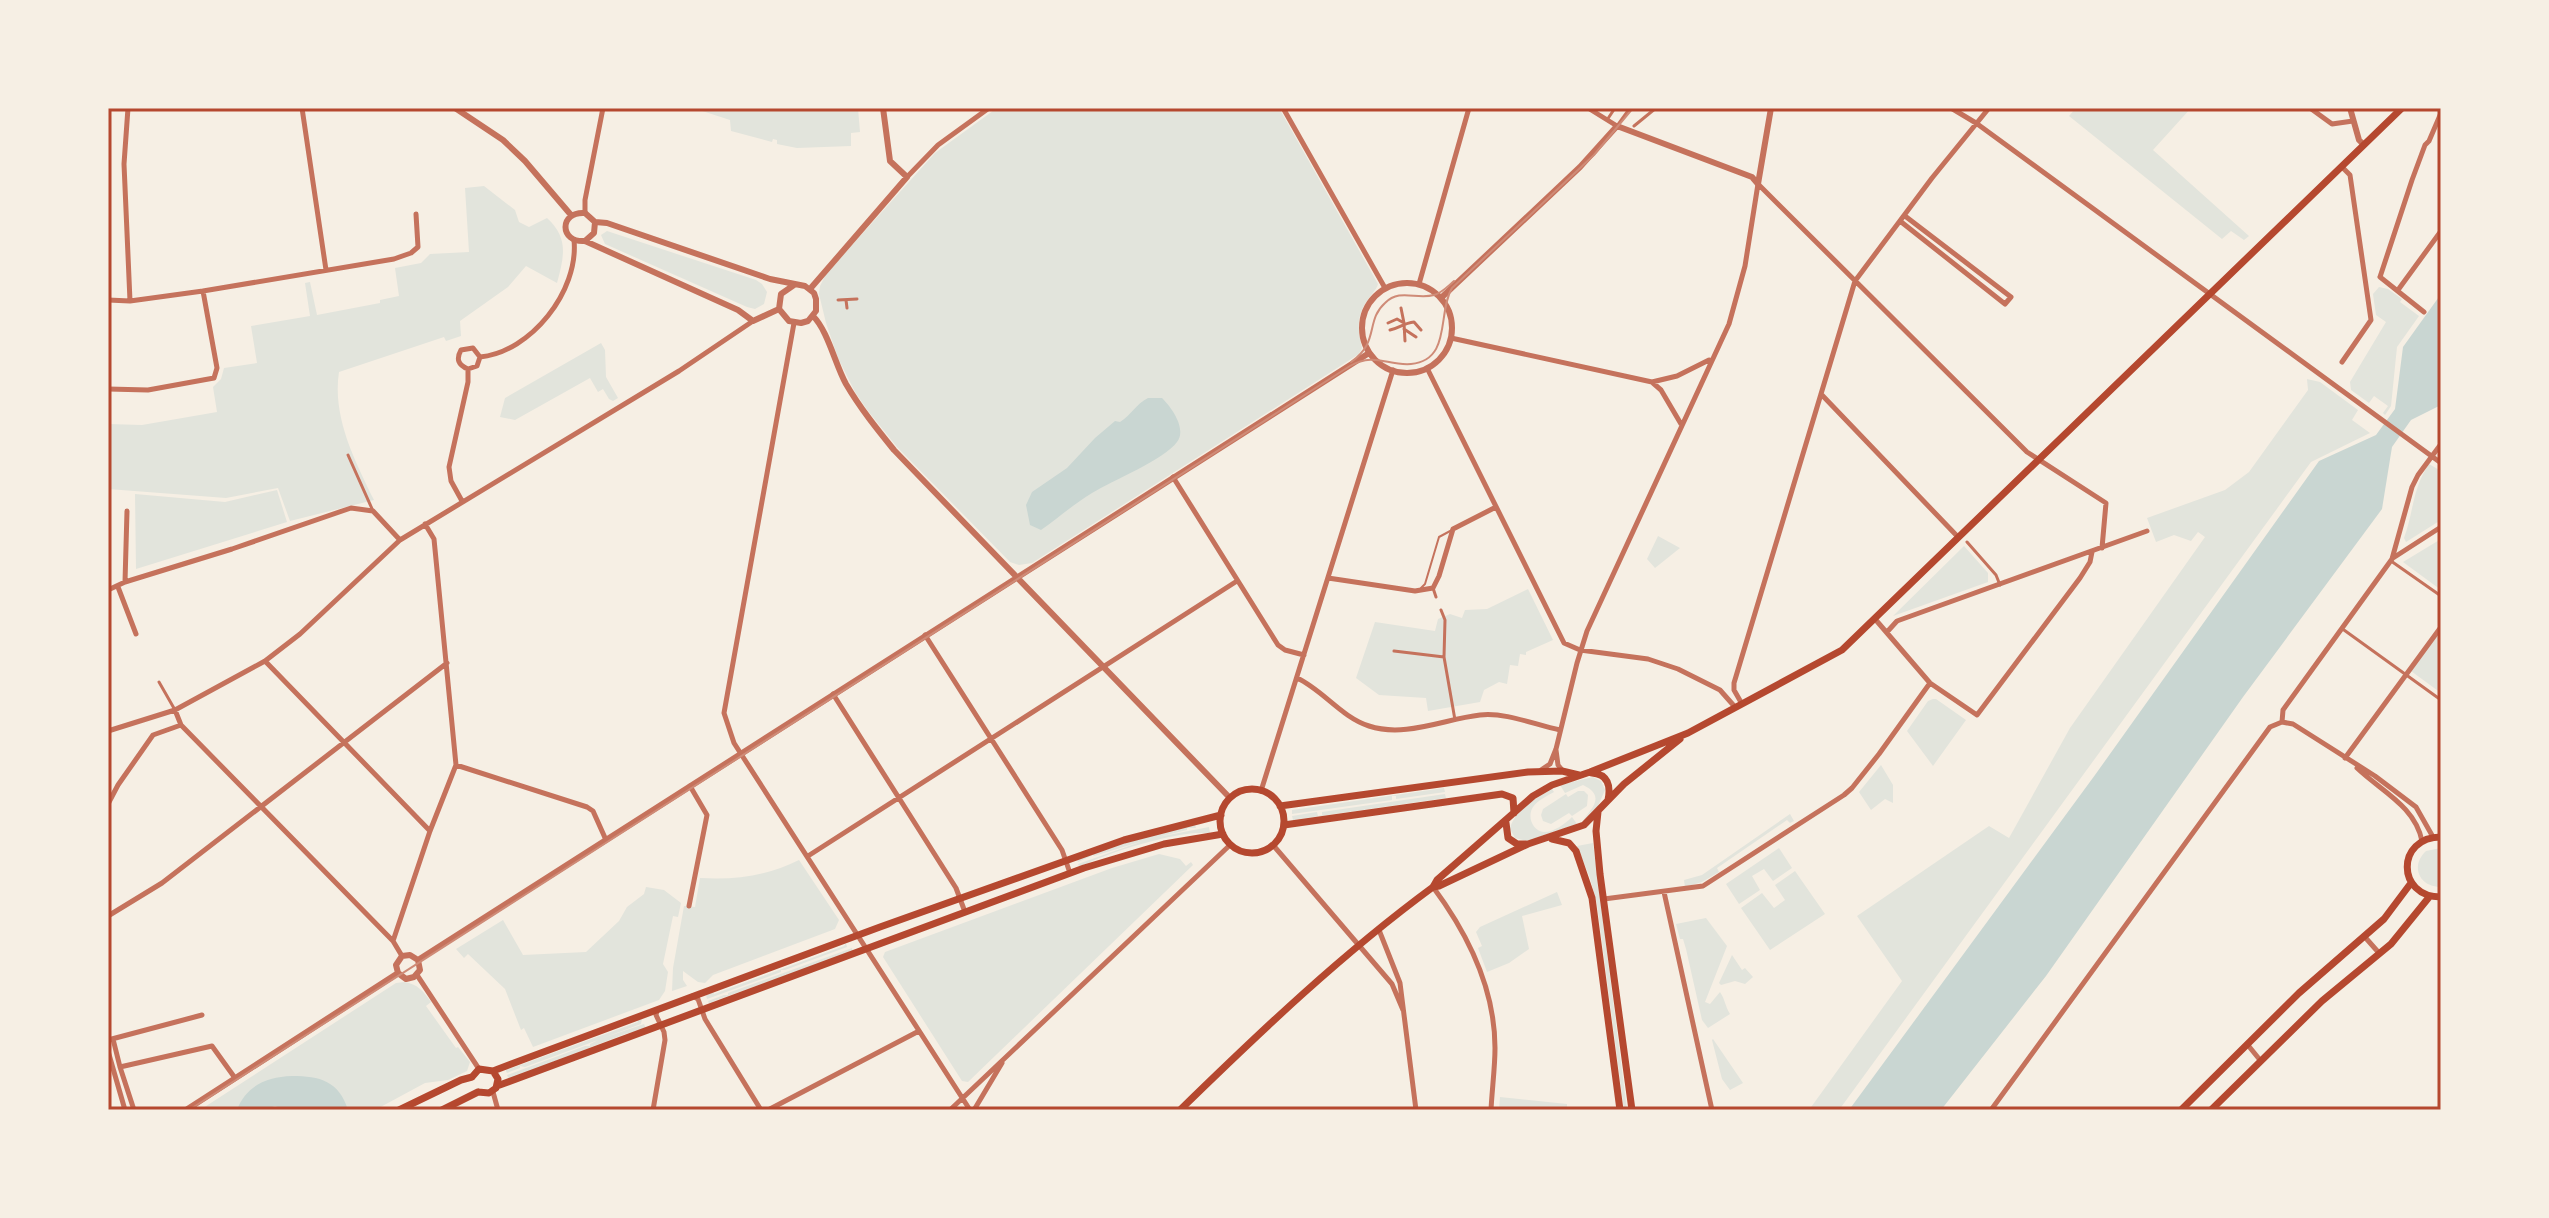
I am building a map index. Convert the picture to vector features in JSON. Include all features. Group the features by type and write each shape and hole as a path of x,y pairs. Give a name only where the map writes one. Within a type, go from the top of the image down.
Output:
{"main road":[{"path":"1180,1110 1263,1029 1358,945 1433,887 1437,880 1533,796 1552,785 1688,733 1842,650 1963,540 2039,461 2402,108"},
{"path":"1433,887 1528,844 1577,828 1598,812 1624,784 1688,733"},
{"path":"1280,806 1539,771 1579,775"},
{"path":"1590,772 1607,780 1610,789 1608,800"},
{"path":"1248,790 1261,791 1270,795 1280,806 1284,825 1273,845 1259,853 1244,852 1230,845 1223,834 1221,815 1230,798 1248,790"},
{"path":"1284,825 1502,794 1513,798 1514,813"},
{"path":"1598,812 1596,831 1632,1110"},
{"path":"399,1110 472,1077 479,1069 493,1071 1124,840 1221,815"},
{"path":"1506,821 1508,838 1517,844 1528,844"},
{"path":"472,1077 473,1087 485,1094 1070,873 1154,846 1223,834"},
{"path":"2437,837 2422,841 2413,849 2407,871 2411,883 2419,891 2441,897"},
{"path":"1546,839 1564,841 1572,846 1586,878 1595,917 1619,1108"},
{"path":"2181,1110 2299,993 2384,919 2411,883"},
{"path":"2211,1110 2322,1001 2391,944 2430,896"},
{"path":"493,1071 498,1079 495,1089"},
{"path":"442,1110 478,1092"}],"street":[{"path":"128,108 124,164 130,301"},
{"path":"302,108 326,270"},
{"path":"455,108 503,140 571,215"},
{"path":"603,108 585,213 595,222 607,223 810,289 817,305 808,321 794,323 785,318 779,309 781,294 794,285"},
{"path":"883,108 890,161 907,177"},
{"path":"810,289 938,145 989,108"},
{"path":"1283,108 1385,288"},
{"path":"1419,284 1469,108"},
{"path":"1588,108 1617,126 1752,177 2027,452 2106,503 2102,548"},
{"path":"1607,120 1615,108"},
{"path":"1441,298 1580,167 1630,108"},
{"path":"1634,126 1656,108"},
{"path":"1539,771 1550,764 1556,749 1580,650 1729,324 1745,266 1771,108"},
{"path":"1951,108 1976,123 2441,463"},
{"path":"1738,706 1734,690 1736,676 1855,281 1989,108"},
{"path":"2310,108 2332,124 2353,121"},
{"path":"2350,108 2359,140 2364,145"},
{"path":"2366,283 2380,277 2425,145 2441,113"},
{"path":"2342,167 2350,175 2371,320 2342,362"},
{"path":"571,215 585,213"},
{"path":"108,300 130,301 203,291 394,259 418,247 416,214"},
{"path":"571,215 565,227 574,240 585,241 738,310 753,321"},
{"path":"1903,219 2011,297 2005,304 1903,219"},
{"path":"585,241 594,233 595,222"},
{"path":"2398,290 2441,231"},
{"path":"480,357 495,355 532,332 550,314 570,274 574,240"},
{"path":"2380,277 2424,312"},
{"path":"1402,283 1419,284 1441,298 1451,317 1451,338 1444,353 1427,368 1413,372 1393,370 1379,364 1369,353 1362,336 1363,317 1371,300 1385,288 1402,283"},
{"path":"108,389 148,390 214,378 217,368 203,291"},
{"path":"838,300 857,299"},
{"path":"846,300 847,308"},
{"path":"1401,308 1405,341"},
{"path":"108,731 175,710 265,661 300,634 400,540 664,380 753,321 779,309"},
{"path":"813,316 820,323 846,382 873,424 916,473 1230,798"},
{"path":"1388,323 1397,319 1404,323"},
{"path":"1390,330 1414,322 1421,330"},
{"path":"794,323 724,713 728,729 972,1110 1006,1058"},
{"path":"1404,329 1416,337"},
{"path":"1451,338 1652,382 1677,376 1711,359"},
{"path":"473,348 480,357 477,366 468,369 458,362 461,350 473,348"},
{"path":"418,960 1369,353"},
{"path":"1427,368 1564,643 1580,650 1635,657 1678,669 1720,690 1738,706"},
{"path":"462,501 451,481 449,467 468,382 468,369"},
{"path":"1261,791 1393,370"},
{"path":"1652,382 1661,390 1681,425"},
{"path":"1821,394 1996,575 2000,585"},
{"path":"2282,722 2283,710 2391,560 2412,487 2441,444"},
{"path":"348,455 373,511 400,540"},
{"path":"1173,477 1278,645 1304,655"},
{"path":"1436,597 1433,588 1453,529 1496,507"},
{"path":"108,590 351,508 373,511"},
{"path":"125,582 127,511"},
{"path":"393,941 456,765 434,539 425,524"},
{"path":"2391,560 2441,527"},
{"path":"1887,632 1897,621 2147,531"},
{"path":"1875,619 1930,683 1977,715 2080,578 2092,552"},
{"path":"2391,560 2441,596"},
{"path":"1328,578 1415,591 1433,588"},
{"path":"808,856 1237,581"},
{"path":"118,587 136,634"},
{"path":"1441,610 1445,620 1444,657 1455,720"},
{"path":"2348,760 2441,627"},
{"path":"2342,628 2441,700"},
{"path":"925,635 1062,850 1070,873"},
{"path":"1394,651 1444,657"},
{"path":"265,661 430,831"},
{"path":"108,916 162,883 447,662"},
{"path":"1297,678 1351,717 1381,729 1408,729 1491,715 1560,730"},
{"path":"159,682 181,725 393,941 402,956"},
{"path":"1604,899 1703,886 1714,880 1852,788 1930,683"},
{"path":"833,694 956,888 965,913"},
{"path":"1991,1110 2270,727 2282,722 2293,724 2348,760 2411,802 2437,837"},
{"path":"108,804 153,735 181,725"},
{"path":"1556,749 1562,771"},
{"path":"2348,760 2398,801 2417,823 2422,841"},
{"path":"456,765 587,807 593,811 606,840"},
{"path":"689,906 707,815 690,786"},
{"path":"2398,801 2411,802"},
{"path":"950,1110 1230,845"},
{"path":"1273,845 1392,984 1403,1010"},
{"path":"1433,887 1472,950 1490,1003 1495,1049 1491,1110"},
{"path":"1664,892 1712,1110"},
{"path":"1378,929 1400,983 1416,1110"},
{"path":"2364,936 2379,953"},
{"path":"410,955 418,960 420,967 417,975 406,979 398,973 396,965 402,956 410,955"},
{"path":"186,1110 398,973"},
{"path":"417,975 479,1069"},
{"path":"693,996 698,999 702,1011 761,1110"},
{"path":"653,1110 665,1040 656,1015 658,1009"},
{"path":"134,1110 110,1040 202,1015"},
{"path":"768,1110 920,1031"},
{"path":"2247,1043 2260,1060"},
{"path":"120,1067 212,1046 235,1078"},
{"path":"108,1051 125,1110"},
{"path":"495,1089 498,1110"},
{"path":"1733,1110 1745,1110"}],"lane":[{"path":"1415,591 1425,584 1439,537 1453,529"}],"shaded area":[{"path":"693,108 858,108 860,132 851,133 851,146 797,148 777,144 777,140 773,139 772,142 731,131 730,120"},
{"path":"997,108 1279,108 1378,284 1361,312 1359,330 1362,348 1359,354 1032,563 1019,565 1010,562 897,447 868,411 838,358 819,294 826,274 935,153"},
{"path":"2076,108 2191,108 2153,150 2249,236 2244,240 2231,231 2222,239 2069,116"},
{"path":"484,186 515,210 519,222 529,227 547,218 554,225 563,248 557,283 526,266 508,287 460,321 461,336 446,341 444,337 339,372 342,422 374,500 290,521 278,488 226,498 108,489 108,424 142,425 217,412 213,387 221,379 224,368 257,363 251,326 310,316 305,283 310,282 317,315 380,303 380,300 399,296 395,268 421,263 430,254 469,252 465,188"},
{"path":"607,231 756,280 767,292 764,304 755,309 747,307 605,244 601,235"},
{"path":"2379,287 2402,299 2400,302 2419,316 2397,347 2391,406 2385,415 2383,413 2388,406 2374,396 2369,403 2351,390 2350,382 2386,322 2376,315 2373,294"},
{"path":"2441,294 2441,405 2411,420 2392,447 2382,509 2243,697 2046,976 1941,1110 1849,1110 2095,775 2319,461 2376,435 2395,409 2403,347"},
{"path":"601,343 605,350 606,377 618,398 613,401 609,399 603,389 598,392 590,378 515,420 500,417 505,398"},
{"path":"2307,379 2320,382 2358,410 2352,420 2370,433 2311,462 1839,1110 1809,1110 1902,981 1857,916 1989,826 2009,838 2070,728 2205,537 2198,532 2191,541 2174,535 2156,542 2147,518 2225,490 2249,472 2308,390"},
{"path":"1148,398 1162,398 1174,413 1180,437 1171,449 1085,497 1041,530 1030,525 1026,505 1032,492 1067,468 1095,438"},
{"path":"2429,464 2441,471 2441,520 2406,542 2404,538 2416,491"},
{"path":"277,490 287,522 136,569 135,494 225,502"},
{"path":"1658,536 1680,548 1655,568 1647,559"},
{"path":"2441,539 2441,590 2403,562"},
{"path":"1964,546 1988,573 1988,582 1893,616"},
{"path":"1528,589 1553,640 1526,652 1526,655 1520,654 1518,666 1510,665 1507,684 1499,682 1484,690 1480,702 1428,711 1426,698 1379,695 1356,678 1375,622 1435,631 1438,619 1450,614 1462,618 1465,610 1487,609"},
{"path":"2441,630 2441,693 2411,671"},
{"path":"1933,699 1966,720 1933,766 1907,731 1928,701"},
{"path":"1881,765 1893,785 1893,803 1885,799 1871,810 1859,792"},
{"path":"1593,777 1601,781 1605,790 1598,806 1583,820 1595,802 1594,793 1583,785 1565,793 1560,785"},
{"path":"1444,788 1445,792 1396,799 1392,796 1392,800 1292,814 1292,810"},
{"path":"1552,789 1554,792 1533,807 1530,815 1534,826 1548,832 1572,817 1577,824 1527,841 1515,838 1510,829 1516,816"},
{"path":"1578,791 1588,795 1587,806 1551,824 1543,821 1543,809 1566,794 1568,797"},
{"path":"1445,794 1446,798 1293,820 1292,816 1317,812 1318,816 1322,812"},
{"path":"1790,814 1794,821 1790,823 1787,820 1717,868 1719,872 1685,887 1684,880 1702,875"},
{"path":"1195,825 1196,828 1158,837 1209,827 1210,833 1155,840 1080,868 1078,864 1143,841 1078,862 1076,858 1129,841"},
{"path":"1593,843 1627,1110 1624,1110 1597,904 1577,846"},
{"path":"1779,848 1792,868 1773,881 1764,869 1752,876 1760,890 1739,904 1726,884"},
{"path":"2441,848 2441,887 2422,880 2418,863 2426,851"},
{"path":"1159,854 1180,859 1186,866 1191,862 1193,865 968,1082 962,1081 883,957 885,952 1112,868"},
{"path":"799,860 839,920 835,929 713,975 705,983 698,982 683,971 687,986 672,991 684,906 695,907 700,878 751,876"},
{"path":"1795,871 1825,914 1770,950 1741,908 1762,893 1774,908 1785,900 1775,885"},
{"path":"646,887 664,890 681,903 678,917 673,916 663,964 668,972 665,991 659,1000 533,1047 524,1028 521,1030 505,989 468,954 464,958 456,949 503,920 523,955 586,952 619,921 627,907 644,894"},
{"path":"1557,892 1562,905 1522,916 1529,949 1509,963 1487,972 1478,948 1482,946 1476,932 1480,927"},
{"path":"1706,918 1727,946 1705,1002 1710,1004 1720,992 1730,1014 1708,1028 1702,1020 1686,949 1676,924"},
{"path":"846,943 847,947 707,999 706,995 713,992"},
{"path":"852,948 853,952 710,1005 708,1001 728,995"},
{"path":"1732,955 1742,970 1745,968 1753,977 1745,984 1735,981 1721,985 1719,983"},
{"path":"404,982 420,989 431,1002 426,1006 470,1062 467,1071 448,1080 425,1083 375,1110 200,1110 396,983"},
{"path":"642,1018 641,1024 603,1038 644,1024 646,1029 625,1034 509,1079 507,1075 590,1046 598,1040 507,1073 505,1069"},
{"path":"1713,1039 1743,1083 1730,1090 1722,1079"},
{"path":"292,1076 320,1079 334,1086 348,1110 286,1110 275,1106 263,1110 237,1110 246,1095 258,1084"},
{"path":"1500,1097 1567,1104 1567,1110 1499,1110"}],"tram line":[{"path":"189,1110 1350,366 1367,360 1403,364 1424,361 1438,345 1452,288 1594,155 1633,108"},
{"path":"1351,362 1366,347 1375,317 1385,303 1402,295 1434,295 1454,281"}]}
